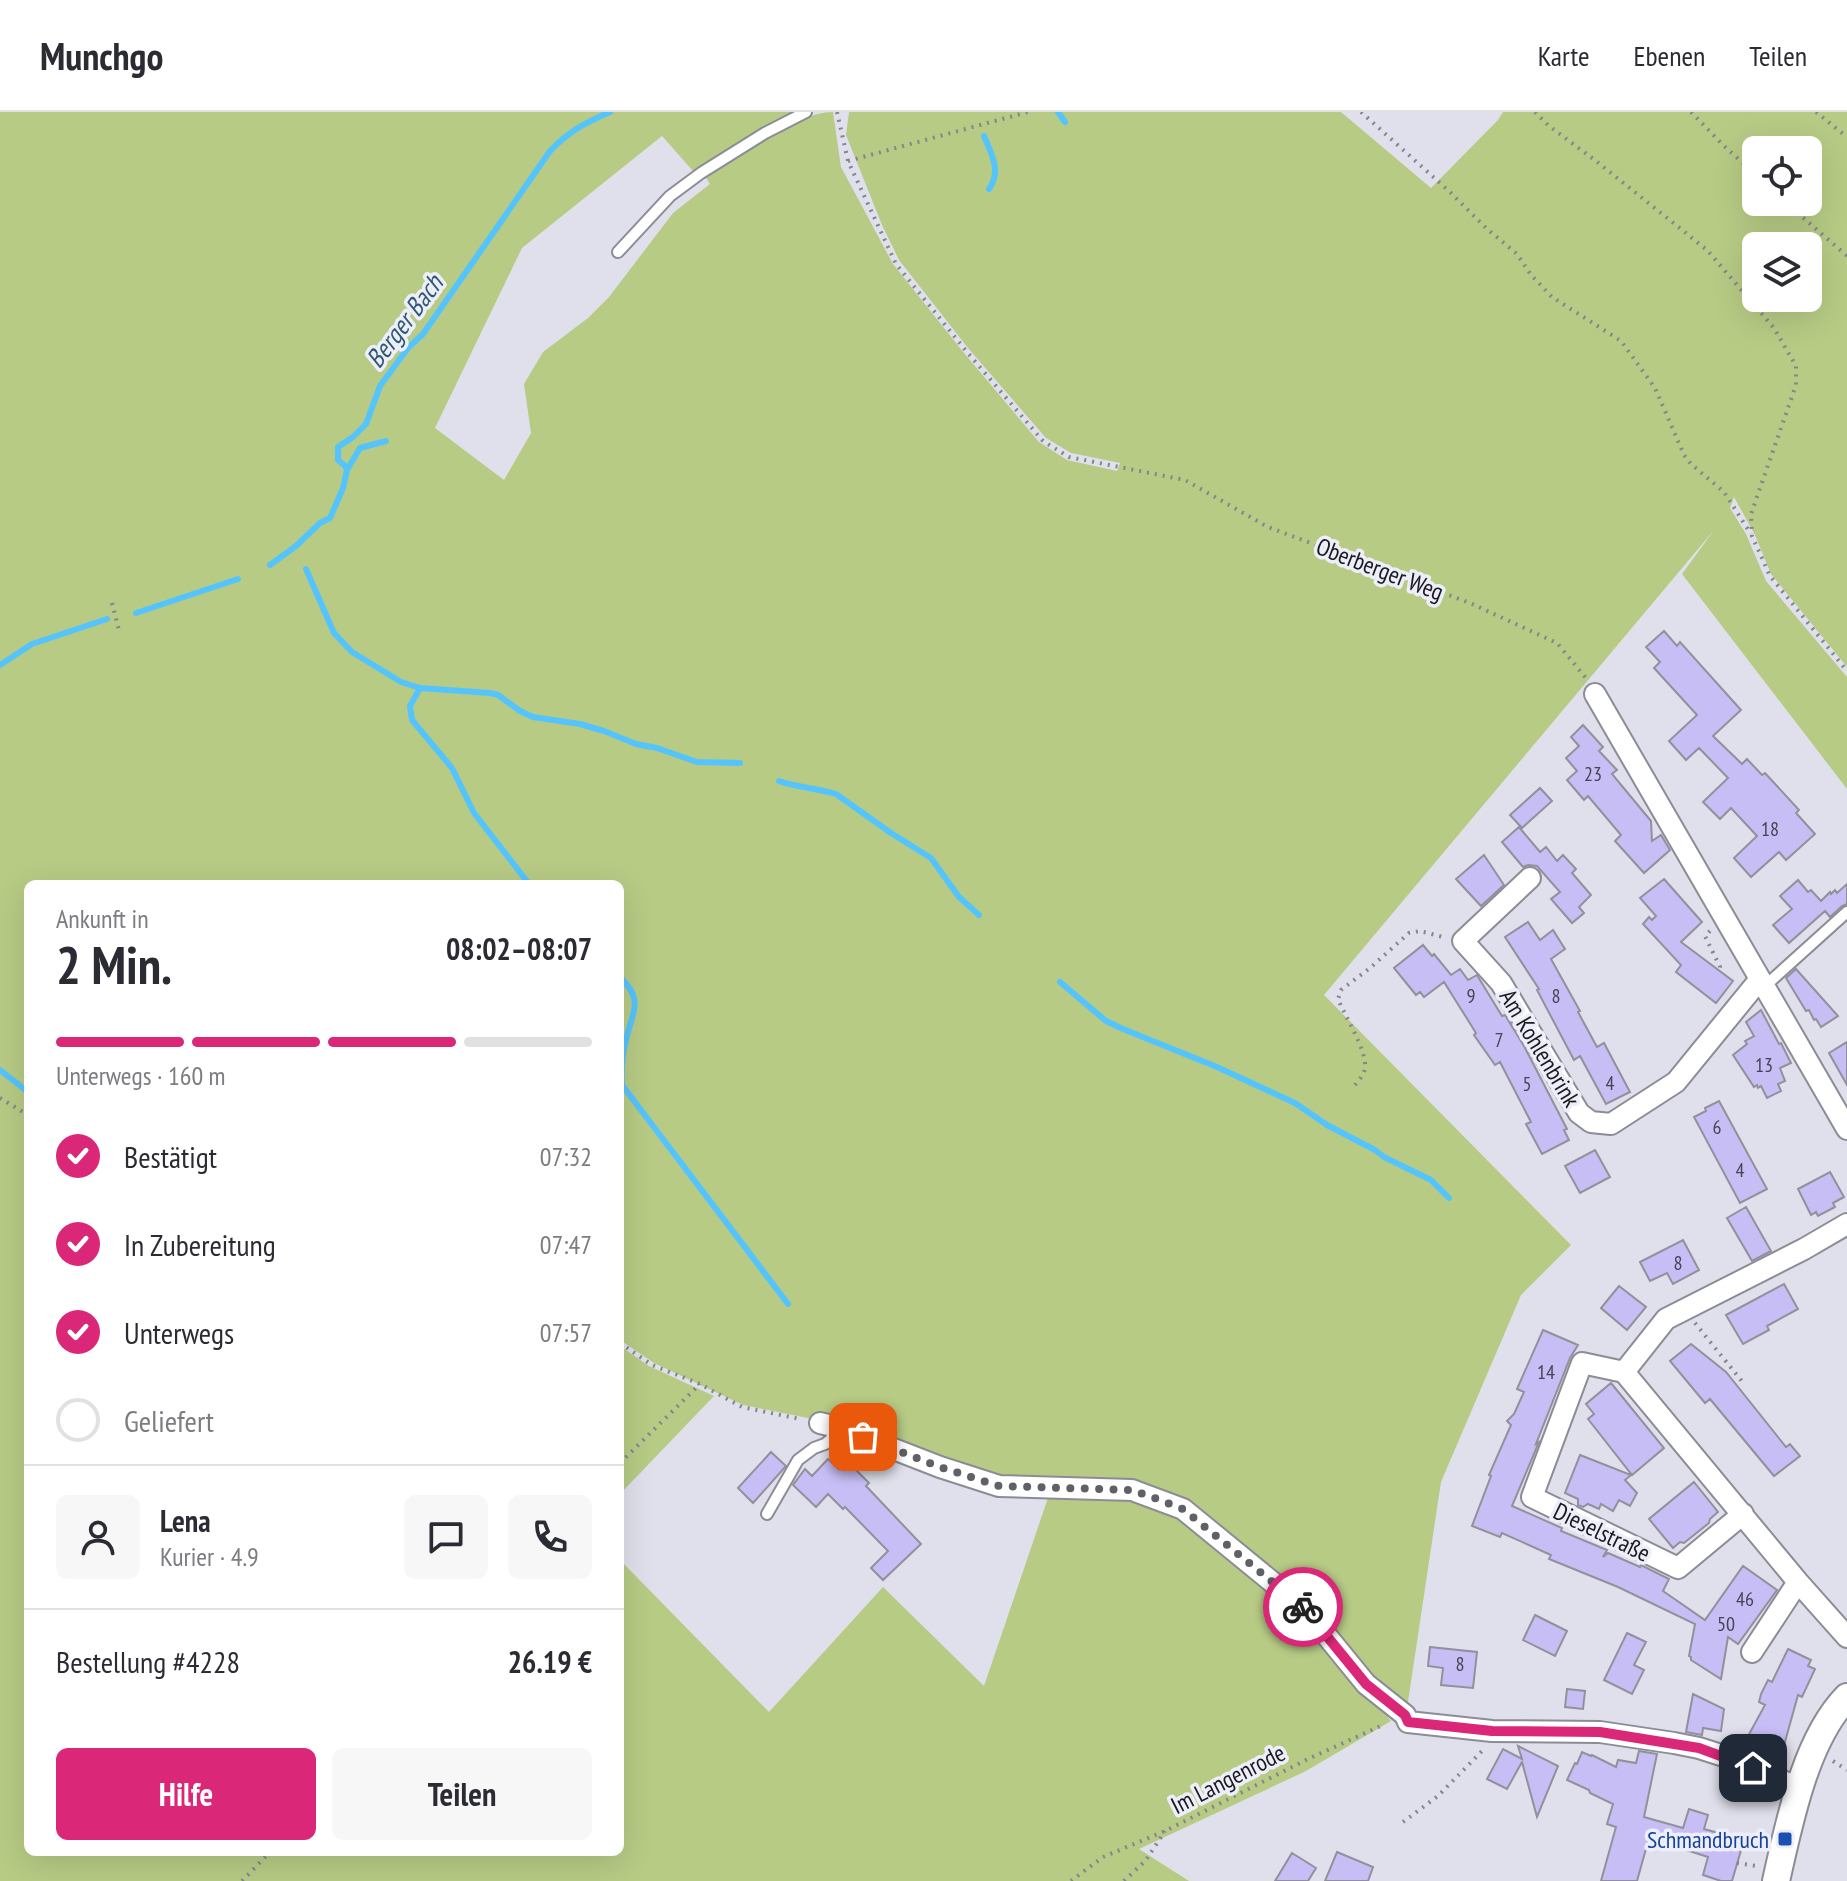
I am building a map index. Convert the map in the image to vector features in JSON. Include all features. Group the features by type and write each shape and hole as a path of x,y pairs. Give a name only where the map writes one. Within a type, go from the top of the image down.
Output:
{"street":[{"path":"1595,694 1847,1129"},
{"path":"1463,941 1530,878"},
{"name":"Am Kohlenbrink","path":"1463,941 1501,983 1579,1113 1591,1122 1611,1124 1676,1082 1762,982"},
{"path":"1847,1224 1666,1319 1624,1372 1847,1637"},
{"name":"Dieselstraße","path":"1624,1372 1582,1363 1532,1497 1678,1568 1743,1514"},
{"path":"829,1425 999,1486 1132,1490 1183,1509 1304,1608 1366,1684 1405,1715 1408,1722 1503,1731 1600,1732 1674,1743 1724,1756 1799,1788"},
{"path":"1752,1652 1798,1582"},
{"path":"1776,1881 1799,1788 1814,1749 1829,1720 1847,1697"}],"lane":[{"path":"618,252 670,196 765,133 806,112"},
{"path":"1762,982 1847,912"},
{"path":"767,1514 798,1460 830,1440 829,1425"}],"path":[{"name":"Oberberger Weg","path":"837,112 848,161 896,264 1043,441 1069,457 1185,480 1268,527 1470,603 1557,643 1587,679 1595,694"},
{"path":"848,161 1028,112"},
{"path":"1361,112 1517,254 1552,297 1621,341 1655,388 1684,455 1724,492 1752,536 1770,576 1847,671"},
{"path":"1535,112 1707,250 1774,328 1796,366 1796,385 1751,514 1752,536"},
{"path":"1691,112 1742,162"},
{"path":"1816,112 1847,137"},
{"path":"1801,216 1847,256"},
{"path":"112,603 120,634"},
{"path":"1355,1085 1366,1064 1338,999 1341,990 1409,933 1420,931 1463,941"},
{"path":"0,1098 24,1113"},
{"path":"1684,1309 1745,1385"},
{"path":"624,1346 652,1365 700,1384 742,1407 829,1425"},
{"path":"624,1459 700,1384"},
{"name":"Im Langenrode","path":"1071,1881 1103,1857 1165,1831 1308,1759 1405,1715"},
{"path":"1403,1822 1438,1796 1503,1731"},
{"path":"1124,1881 1146,1860 1165,1831"},
{"path":"242,1881 266,1856"}],"green space":[{"path":"0,112 795,112 693,171 662,136 522,248 435,428 504,480 531,433 524,384 543,352 588,318 609,297 673,213 710,184 705,176 767,136 818,114 833,112 841,167 893,264 964,353 1039,442 1067,460 1117,471 1120,463 1071,453 1046,438 968,348 899,260 846,135 849,112 1341,112 1431,188 1503,112 1847,112 1847,667 1771,574 1755,535 1734,497 1730,508 1746,534 1766,581 1847,677 1847,789 1682,574 1714,530 1324,995 1571,1245 1521,1295 1441,1482 1406,1715 1399,1714 1370,1685 1308,1606 1185,1507 1134,1488 1001,1483 977,1477 837,1424 743,1405 654,1363 624,1343 624,880 24,880 24,1856 624,1856 624,1564 769,1712 883,1587 984,1686 1050,1492 1130,1495 1180,1511 1300,1609 1391,1721 1306,1771 1139,1849 1189,1881 0,1881"},
{"path":"624,1349 649,1366 714,1396 624,1490"}],"building":[{"path":"1664,631 1677,646 1680,642 1741,710 1713,736 1742,764 1747,759 1762,775 1765,773 1799,810 1796,813 1815,834 1786,860 1779,852 1751,877 1734,858 1757,836 1731,808 1720,819 1703,802 1728,778 1699,748 1686,760 1669,741 1697,715 1654,668 1660,662 1646,647"},
{"path":"1583,725 1603,747 1599,751 1617,770 1612,774 1651,821 1652,841 1661,835 1670,850 1644,873 1615,841 1621,835 1588,796 1584,800 1567,780 1577,771 1566,758 1579,746 1571,737"},
{"path":"1540,788 1552,801 1522,828 1510,815"},
{"path":"1519,827 1540,852 1546,847 1557,861 1563,855 1576,869 1572,873 1591,895 1579,907 1584,913 1572,923 1551,899 1560,892 1537,866 1523,867 1502,842"},
{"path":"1484,855 1504,885 1481,906 1456,879"},
{"path":"1664,879 1702,922 1681,942 1733,981 1716,1003 1676,972 1681,965 1643,924 1649,917 1652,920 1656,916 1640,898"},
{"path":"1798,880 1821,901 1830,892 1835,890 1837,893 1847,884 1847,904 1830,917 1825,911 1789,943 1773,925 1792,909 1780,896"},
{"path":"1528,922 1540,940 1553,930 1565,949 1551,959 1597,1047 1604,1043 1630,1092 1606,1104 1580,1056 1574,1060 1539,989 1505,937"},
{"path":"1423,945 1451,975 1460,969 1468,980 1477,975 1524,1046 1567,1129 1564,1130 1569,1140 1542,1154 1526,1124 1531,1122 1500,1062 1495,1065 1474,1035 1476,1033 1444,982 1424,997 1420,992 1416,995 1394,968"},
{"path":"1796,969 1838,1016 1821,1027 1809,1010 1806,1011 1786,978"},
{"path":"1761,1010 1791,1063 1780,1068 1785,1081 1778,1084 1781,1091 1767,1098 1761,1086 1754,1087 1733,1055 1754,1036 1746,1022"},
{"path":"1847,1042 1847,1085 1829,1053"},
{"path":"1719,1101 1767,1189 1740,1203 1694,1117"},
{"path":"1595,1150 1610,1177 1580,1193 1565,1166"},
{"path":"1830,1172 1844,1197 1833,1203 1835,1207 1818,1216 1816,1212 1811,1215 1798,1189"},
{"path":"1746,1207 1771,1251 1752,1261 1727,1218"},
{"path":"1683,1240 1699,1270 1673,1284 1667,1273 1650,1281 1640,1262"},
{"path":"1784,1284 1798,1309 1743,1344 1726,1315"},
{"path":"1619,1286 1646,1307 1627,1330 1601,1308"},
{"path":"1543,1330 1578,1345 1570,1358 1512,1506 1607,1550 1603,1557 1608,1553 1669,1579 1663,1591 1705,1620 1743,1566 1777,1590 1738,1644 1728,1637 1721,1679 1689,1656 1695,1624 1618,1587 1549,1559 1551,1555 1502,1533 1500,1537 1472,1526 1489,1475 1511,1425 1507,1421 1514,1414 1524,1392 1517,1389"},
{"path":"1691,1344 1726,1372 1786,1447 1790,1444 1800,1456 1774,1476 1710,1399 1705,1403 1670,1361"},
{"path":"1611,1383 1664,1448 1632,1475 1588,1419 1594,1414 1586,1404"},
{"path":"771,1452 786,1466 753,1503 738,1488"},
{"path":"1580,1455 1631,1475 1625,1480 1637,1493 1630,1506 1619,1500 1613,1511 1601,1504 1599,1509 1588,1504 1583,1507 1578,1505 1578,1499 1565,1493"},
{"path":"828,1459 839,1469 847,1461 869,1483 866,1486 921,1544 883,1580 871,1568 888,1551 828,1494 816,1507 793,1485 805,1469 812,1476"},
{"path":"1694,1482 1718,1512 1684,1543 1680,1542 1673,1548 1649,1519"},
{"path":"1535,1615 1567,1631 1555,1656 1523,1640"},
{"path":"1627,1633 1646,1642 1634,1665 1644,1670 1632,1694 1604,1680"},
{"path":"1430,1647 1477,1652 1473,1688 1441,1685 1443,1668 1428,1666"},
{"path":"1788,1649 1811,1660 1808,1666 1815,1669 1802,1697 1798,1695 1783,1749 1747,1738 1765,1705 1759,1702 1761,1694 1768,1680 1772,1682"},
{"path":"1567,1689 1585,1691 1583,1709 1565,1707"},
{"path":"1693,1694 1724,1709 1721,1731 1703,1728 1702,1735 1686,1732"},
{"path":"1518,1746 1558,1766 1537,1817 1522,1762 1507,1789 1487,1779 1503,1749 1522,1759"},
{"path":"1639,1751 1657,1754 1644,1817 1683,1828 1689,1809 1708,1815 1704,1829 1744,1840 1732,1881 1703,1875 1708,1857 1649,1838 1637,1881 1601,1881 1616,1827 1607,1824 1613,1804 1567,1780 1582,1752 1616,1767 1618,1760 1636,1763"},
{"path":"1337,1852 1373,1867 1368,1881 1325,1881"},
{"path":"1292,1853 1316,1868 1308,1881 1275,1881"}],"waterway":[{"name":"Berger Bach","path":"270,565 330,518 347,470 338,460 338,447 366,424 380,386 408,348 423,334 550,151 578,128 610,112"},
{"path":"1058,112 1065,122"},
{"path":"984,136 995,169 989,189"},
{"path":"347,470 360,448 386,441"},
{"path":"306,569 334,633 352,652 401,682 420,688 490,693 533,717 580,724 697,762 740,763"},
{"name":"Berger Bach","path":"136,613 238,579"},
{"name":"Berger Bach","path":"0,665 32,644 107,619"},
{"path":"420,688 410,706 412,720 452,768 474,813 526,880"},
{"path":"779,781 836,794 931,858 959,897 979,915"},
{"path":"624,981 632,993 635,1007 624,1051"},
{"path":"1060,982 1106,1021 1295,1103 1327,1125 1431,1180 1449,1198"},
{"path":"0,1070 24,1089"},
{"path":"624,1088 788,1304"}],"way so far":[{"path":"863,1437 999,1486 1132,1490 1183,1509 1303,1607"}],"place":[{"name":"Schmandbruch","path":"1785,1839"}],"route":[{"path":"1303,1607 1366,1684 1405,1715 1408,1722 1492,1731 1600,1732 1699,1748 1753,1768"}]}
